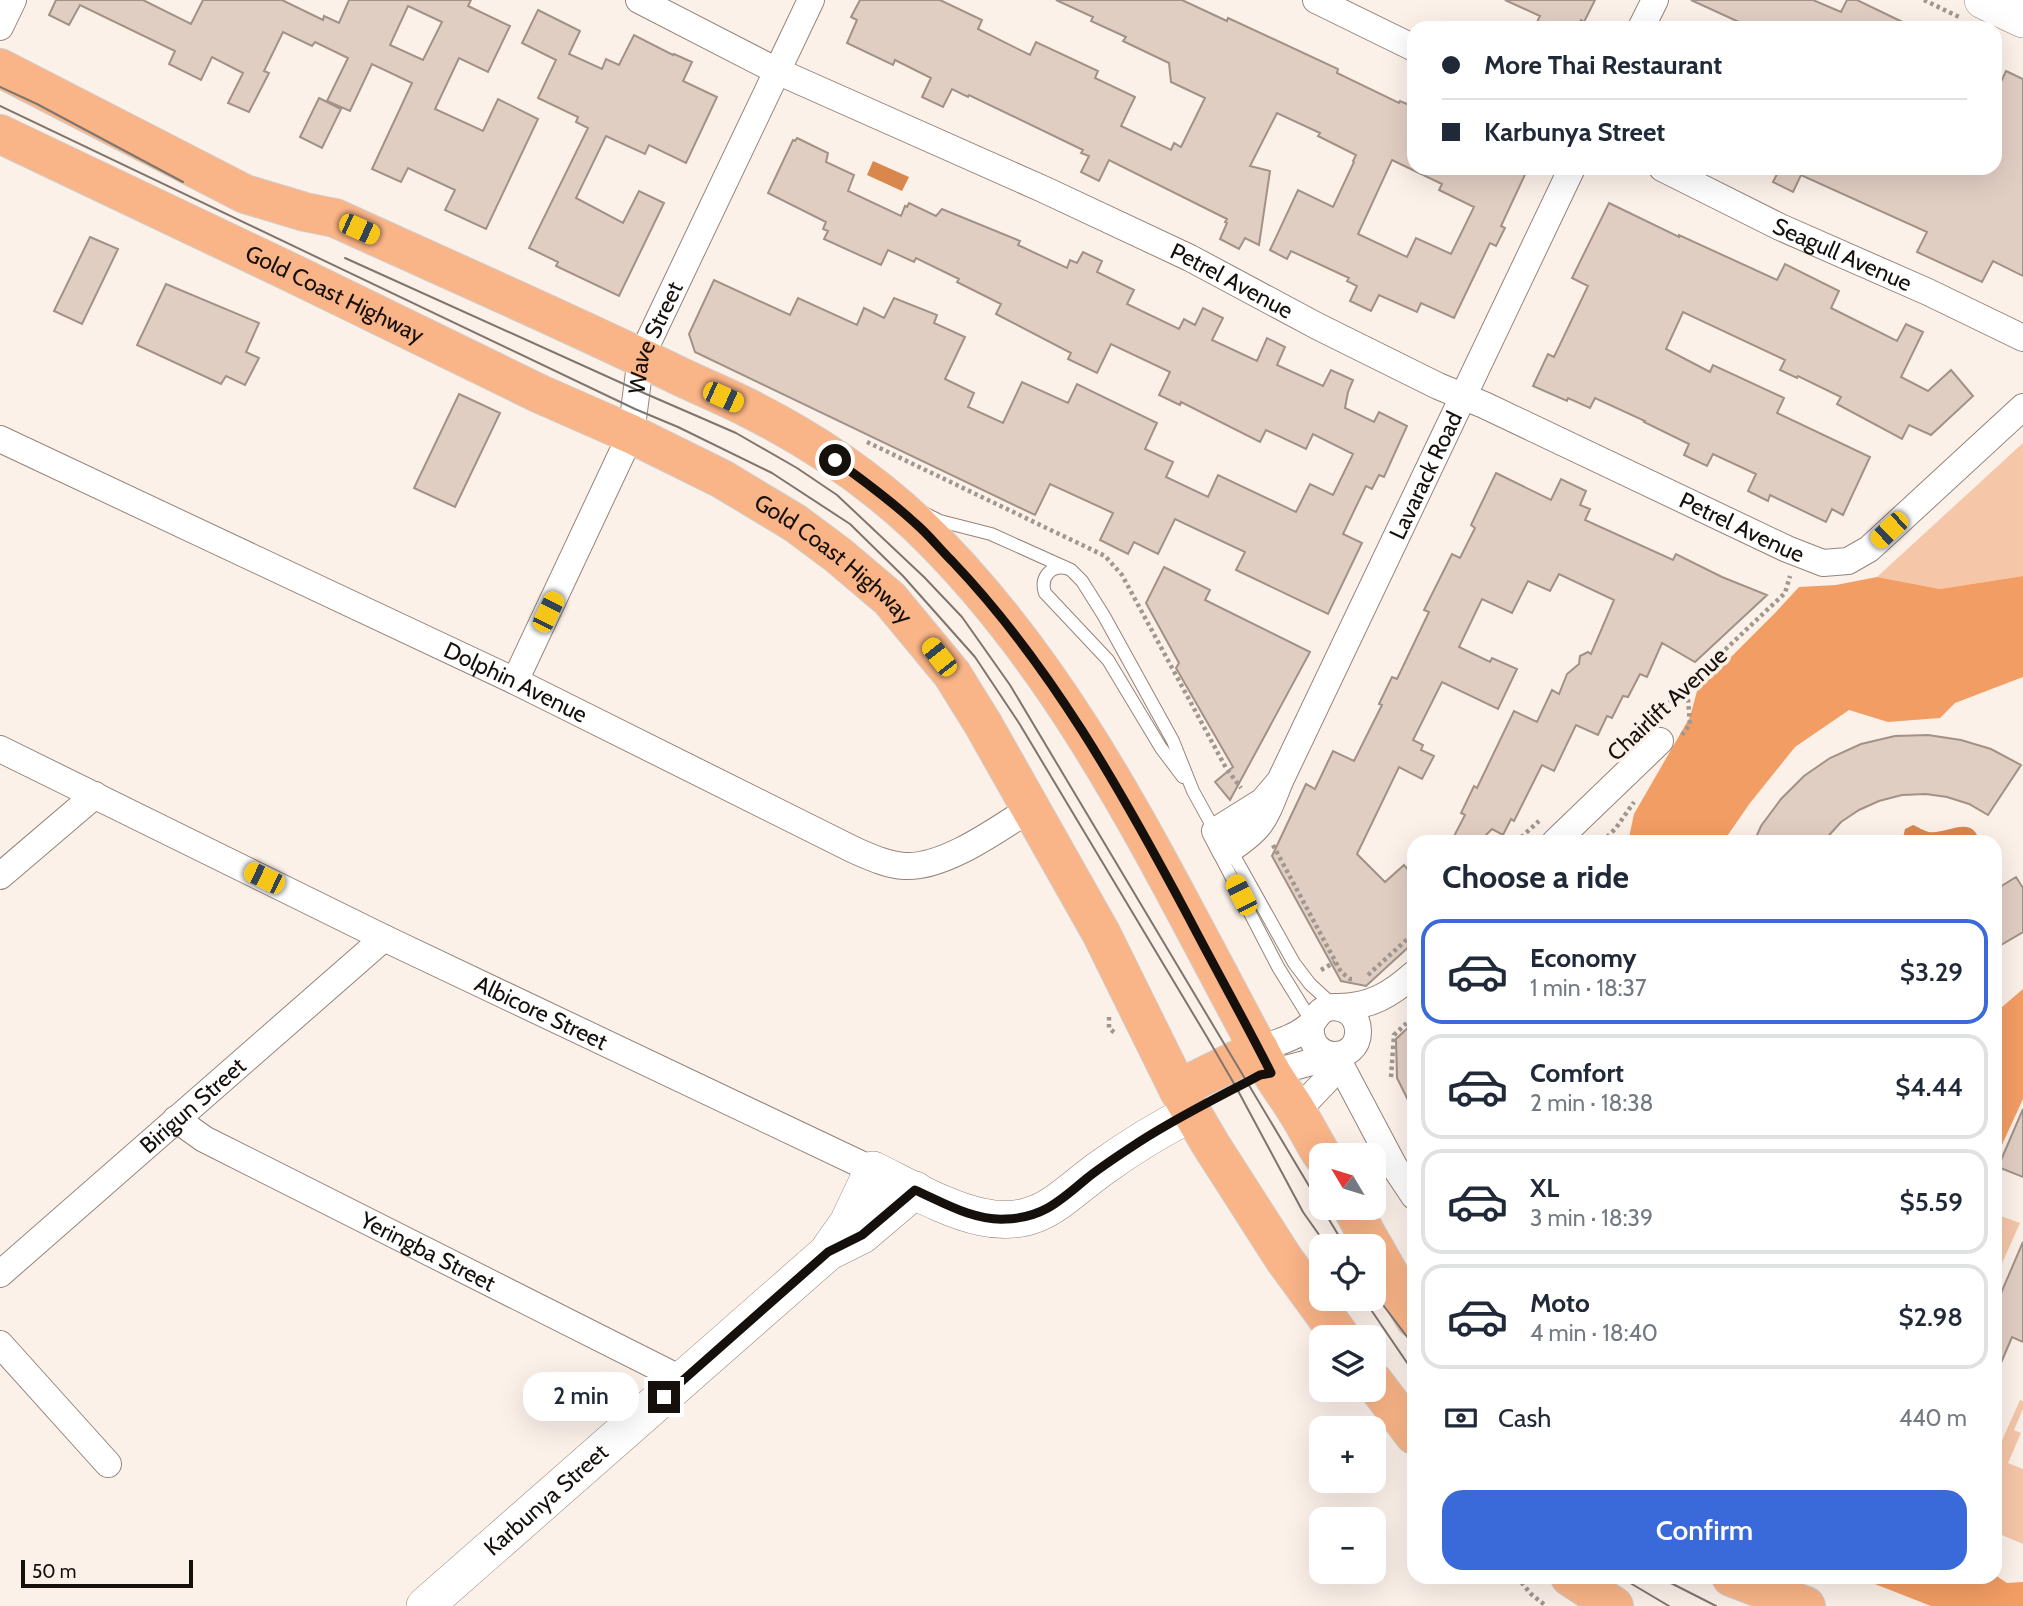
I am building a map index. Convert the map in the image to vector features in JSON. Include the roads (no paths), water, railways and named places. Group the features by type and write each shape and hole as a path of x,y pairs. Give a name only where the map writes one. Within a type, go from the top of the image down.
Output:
{"highway":[{"path":"0,68 245,194 335,218 747,407 830,456 916,523 1010,627 1070,711 1153,851 1265,1061 1315,1143"},
{"name":"Gold Coast Highway","path":"0,134 722,479 785,517 838,555 890,599 952,674 1101,933 1185,1101 1284,1259 1332,1325"},
{"path":"1185,1101 1265,1061"},
{"path":"1386,1270 1407,1306"},
{"path":"1386,1398 1407,1426"},
{"path":"1581,1584 1614,1606"},
{"path":"1749,1584 1805,1606"}],"street":[{"path":"0,27 13,0"},
{"name":"Petrel Avenue","path":"639,0 777,71 1045,190 1178,253 1317,327 1438,386 1812,558 1848,561 1869,549 2023,407"},
{"name":"Wave Street","path":"515,681 631,434 641,357 811,0"},
{"path":"1316,0 1407,45"},
{"path":"1644,21 1654,0"},
{"path":"1976,11 2023,19"},
{"name":"Lavarack Road","path":"1220,842 1251,835 1266,816 1280,781 1569,175"},
{"name":"Seagull Avenue","path":"1676,175 1780,228 1927,292 2023,338"},
{"name":"Dolphin Avenue","path":"0,439 515,681 854,850 882,861 905,866 926,865 951,855 1031,808"},
{"name":"Chairlift Avenue","path":"1561,835 1654,732"},
{"name":"Albicore Street","path":"0,749 384,938 915,1190 979,1217 1003,1220 1042,1212 1061,1201 1085,1180 1124,1133 1160,1101 1185,1101"},
{"path":"0,876 95,795"},
{"name":"Birigun Street","path":"0,1274 384,938"},
{"path":"1265,1061 1285,1040 1311,1024 1320,1012 1336,1007 1368,1004 1407,981"},
{"path":"1298,1113 1306,1100 1407,981"},
{"path":"1265,1061 1344,1055 1358,1037 1357,1024 1350,1013 1336,1007"},
{"path":"1311,1024 1311,1036 1317,1048 1324,1054 1344,1055"},
{"path":"1344,1055 1394,1166 1407,1186"},
{"name":"Yeringba Street","path":"176,1119 204,1139 683,1380"},
{"name":"Karbunya Street","path":"823,1255 848,1223 873,1170"},
{"name":"Karbunya Street","path":"425,1606 823,1255 862,1235 915,1190"},
{"path":"0,1344 108,1464"}],"lane":[{"path":"878,492 940,521 991,534 1067,569 1082,581 1098,604 1172,741 1220,842 1223,859 1311,1024"},
{"path":"1067,569 1056,568 1046,576 1043,584 1047,597 1108,660 1161,748 1194,791"},
{"path":"1220,842 1233,854 1281,942 1302,974 1336,1007"}],"tram line":[{"path":"0,87 183,182"},
{"path":"0,106 772,473 850,524 903,576 975,657 1019,723 1207,1037 1303,1212 1319,1234"},
{"path":"345,258 736,433 837,495 924,577 962,617 1010,685 1309,1186"},
{"path":"1329,1220 1338,1234"},
{"path":"1386,1309 1407,1337"},
{"path":"1372,1311 1407,1363"},
{"path":"1632,1584 1669,1606"},
{"path":"1673,1584 1716,1606"}]}
